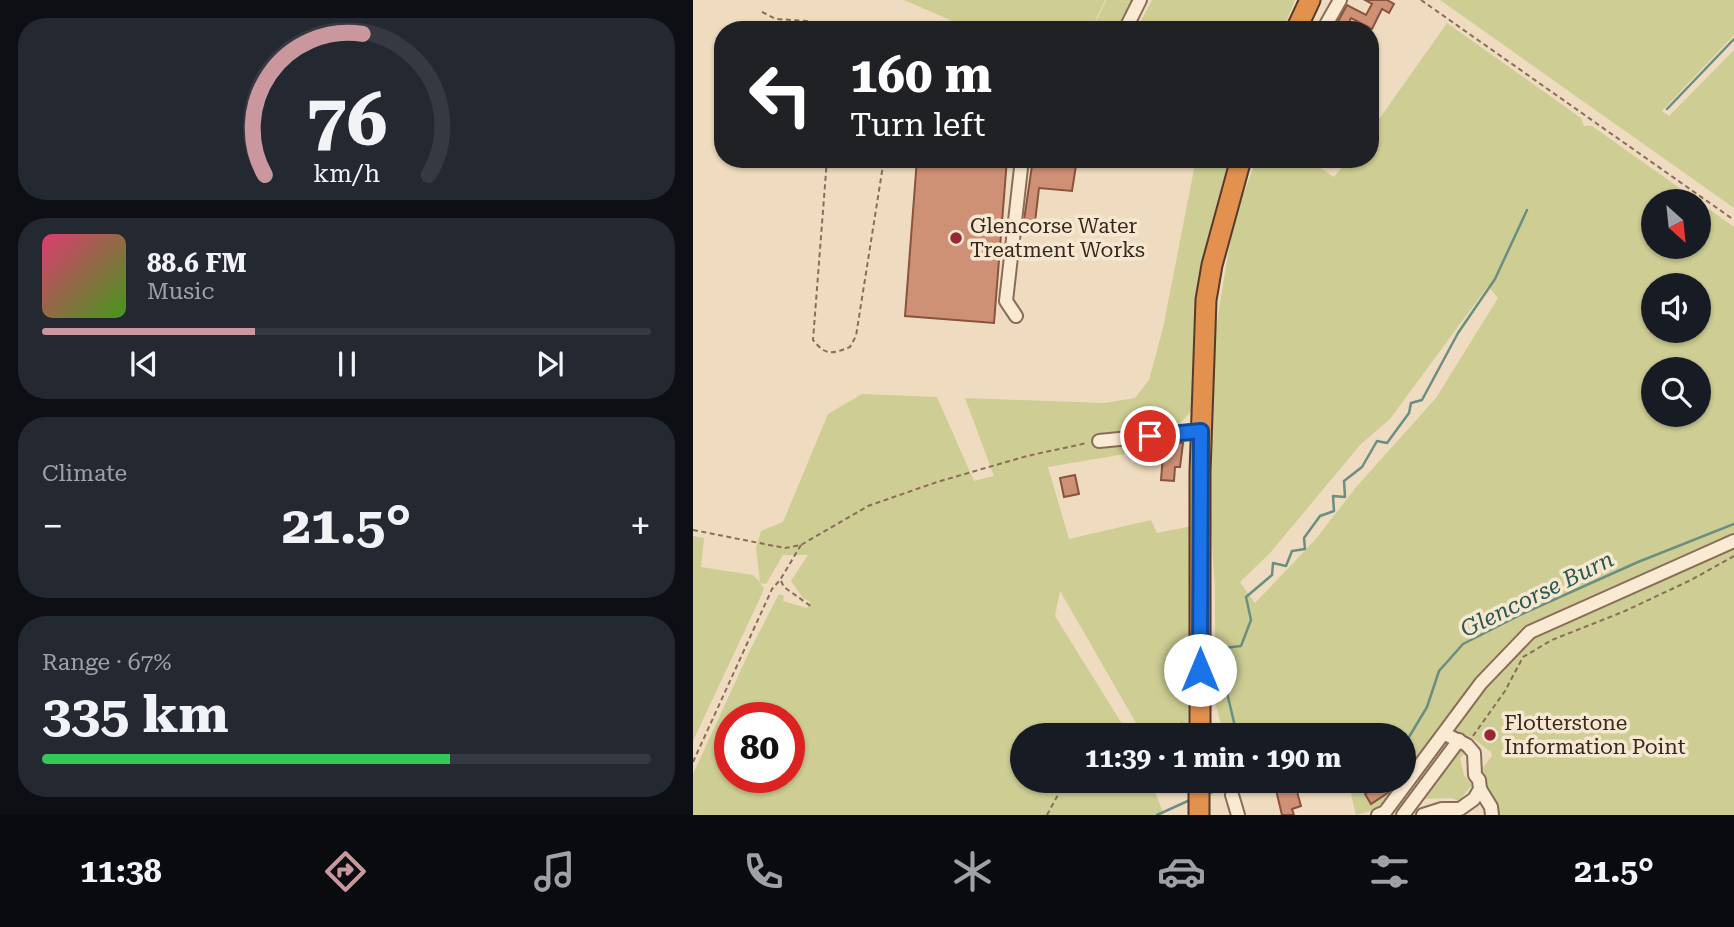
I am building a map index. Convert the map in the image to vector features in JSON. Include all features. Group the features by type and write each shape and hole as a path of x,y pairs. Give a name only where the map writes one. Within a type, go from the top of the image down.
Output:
{"highway":[{"path":"1300,21 1310,0"},
{"path":"1200,723 1201,431 1206,300 1212,265 1239,168"},
{"path":"1199,793 1199,815"}],"lane":[{"path":"1130,21 1140,0"},
{"path":"1331,21 1340,0"},
{"path":"1016,316 1006,301 1020,168"},
{"path":"1099,441 1201,431"},
{"path":"1391,814 1481,683 1529,632 1734,541"},
{"path":"1445,734 1463,743 1474,753 1475,775 1491,807 1492,815"},
{"path":"1391,814 1463,743"},
{"path":"1423,815 1442,809 1460,809 1474,799 1480,789"},
{"path":"1232,795 1238,815"}],"path":[{"path":"1421,0 1734,220"},
{"path":"762,12 776,19 810,21"},
{"path":"826,168 813,340 821,350 828,352 850,347 856,336 883,168"},
{"path":"693,530 785,548 801,545 868,506 1027,456 1099,441"},
{"path":"693,762 772,589 781,580 801,545"},
{"path":"1463,743 1505,691 1523,657 1552,640 1625,611 1691,580 1734,556"},
{"path":"781,580 784,587 812,607"},
{"path":"1183,723 1200,712"},
{"path":"1047,815 1059,793"}],"green space":[{"path":"904,0 1105,0 1095,21 952,21"},
{"path":"1106,0 1138,0 1128,21 1096,21"},
{"path":"1152,0 1295,0 1287,21 1141,21"},
{"path":"1440,0 1734,0 1734,35 1662,111 1669,116 1734,50 1734,208 1711,192 1711,189 1707,189"},
{"path":"1447,23 1581,118 1584,126 1592,126 1681,189 1641,189 1641,259 1711,259 1711,211 1734,227 1734,535 1685,554 1529,626 1491,661 1416,764 1416,723 1221,723 1215,702 1215,589 1209,500 1214,339 1229,248 1238,207 1253,168 1320,168 1334,177 1342,168 1379,168 1379,119","holes":["1488,286 1498,298 1436,398 1357,486 1315,540 1255,603 1240,582 1270,553 1361,444 1390,419"]},
{"path":"1194,168 1229,168 1202,281 1191,411 1180,424 1138,431 1125,454 1048,467 1069,539 1151,520 1157,533 1192,526 1188,723 1136,723 1060,591 1055,616 1122,723 1010,723 1010,793 1156,793 1164,815 693,815 693,774 714,728 714,793 805,793 805,702 726,702 779,594 784,596 783,601 807,608 810,602 803,598 791,581 808,555 783,555 766,584 760,583 764,588 761,596 693,741 693,536 704,538 701,567 753,575 760,582 756,548 761,531 783,522 828,414 862,394 937,397 974,481 994,476 965,398 1104,403 1135,398 1149,380 1163,328"},
{"path":"1734,547 1734,815 1497,815 1480,775 1492,756 1491,752 1471,737 1452,730 1482,685 1531,636"},
{"path":"1459,745 1466,752 1460,758 1464,775 1472,785 1459,801 1451,798 1423,799 1421,795"},
{"path":"1351,793 1395,793 1374,810 1356,815"}],"building":[{"path":"1365,0 1387,0 1394,4 1389,13 1382,9 1376,21 1357,21 1351,18 1350,21 1338,21 1347,5 1366,15 1372,4"},
{"name":"Glencorse Water Treatment Works","path":"916,168 1006,168 994,323 905,316"},
{"path":"1032,168 1076,168 1072,191 1039,188 1035,222 1024,220"},
{"path":"1171,443 1183,443 1180,467 1175,467 1174,481 1161,480 1163,455 1170,456"},
{"path":"1075,475 1079,494 1064,497 1060,478"},
{"path":"1277,793 1297,793 1301,806 1292,809 1294,815 1282,815"},
{"path":"1367,793 1388,793 1371,804"}],"waterway":[{"path":"1667,109 1734,39"},
{"path":"1234,723 1224,680 1224,648 1241,646 1251,620 1246,597 1272,575 1273,563 1286,566 1292,551 1305,549 1304,538 1320,516 1334,511 1333,496 1345,497 1344,481 1362,467 1377,441 1387,443 1409,413 1411,403 1422,400 1458,333 1495,279 1527,210"},
{"name":"Glencorse Burn","path":"1416,725 1427,707 1439,671 1463,644 1522,614 1638,562 1734,524"},
{"name":"Glencorse Burn","path":"1157,815 1190,800"}],"place":[{"name":"Glencorse Water Treatment Works","path":"956,238"},
{"name":"Flotterstone Information Point","path":"1490,735"}],"route":[{"path":"1150,436 1201,431 1200,670"}]}
